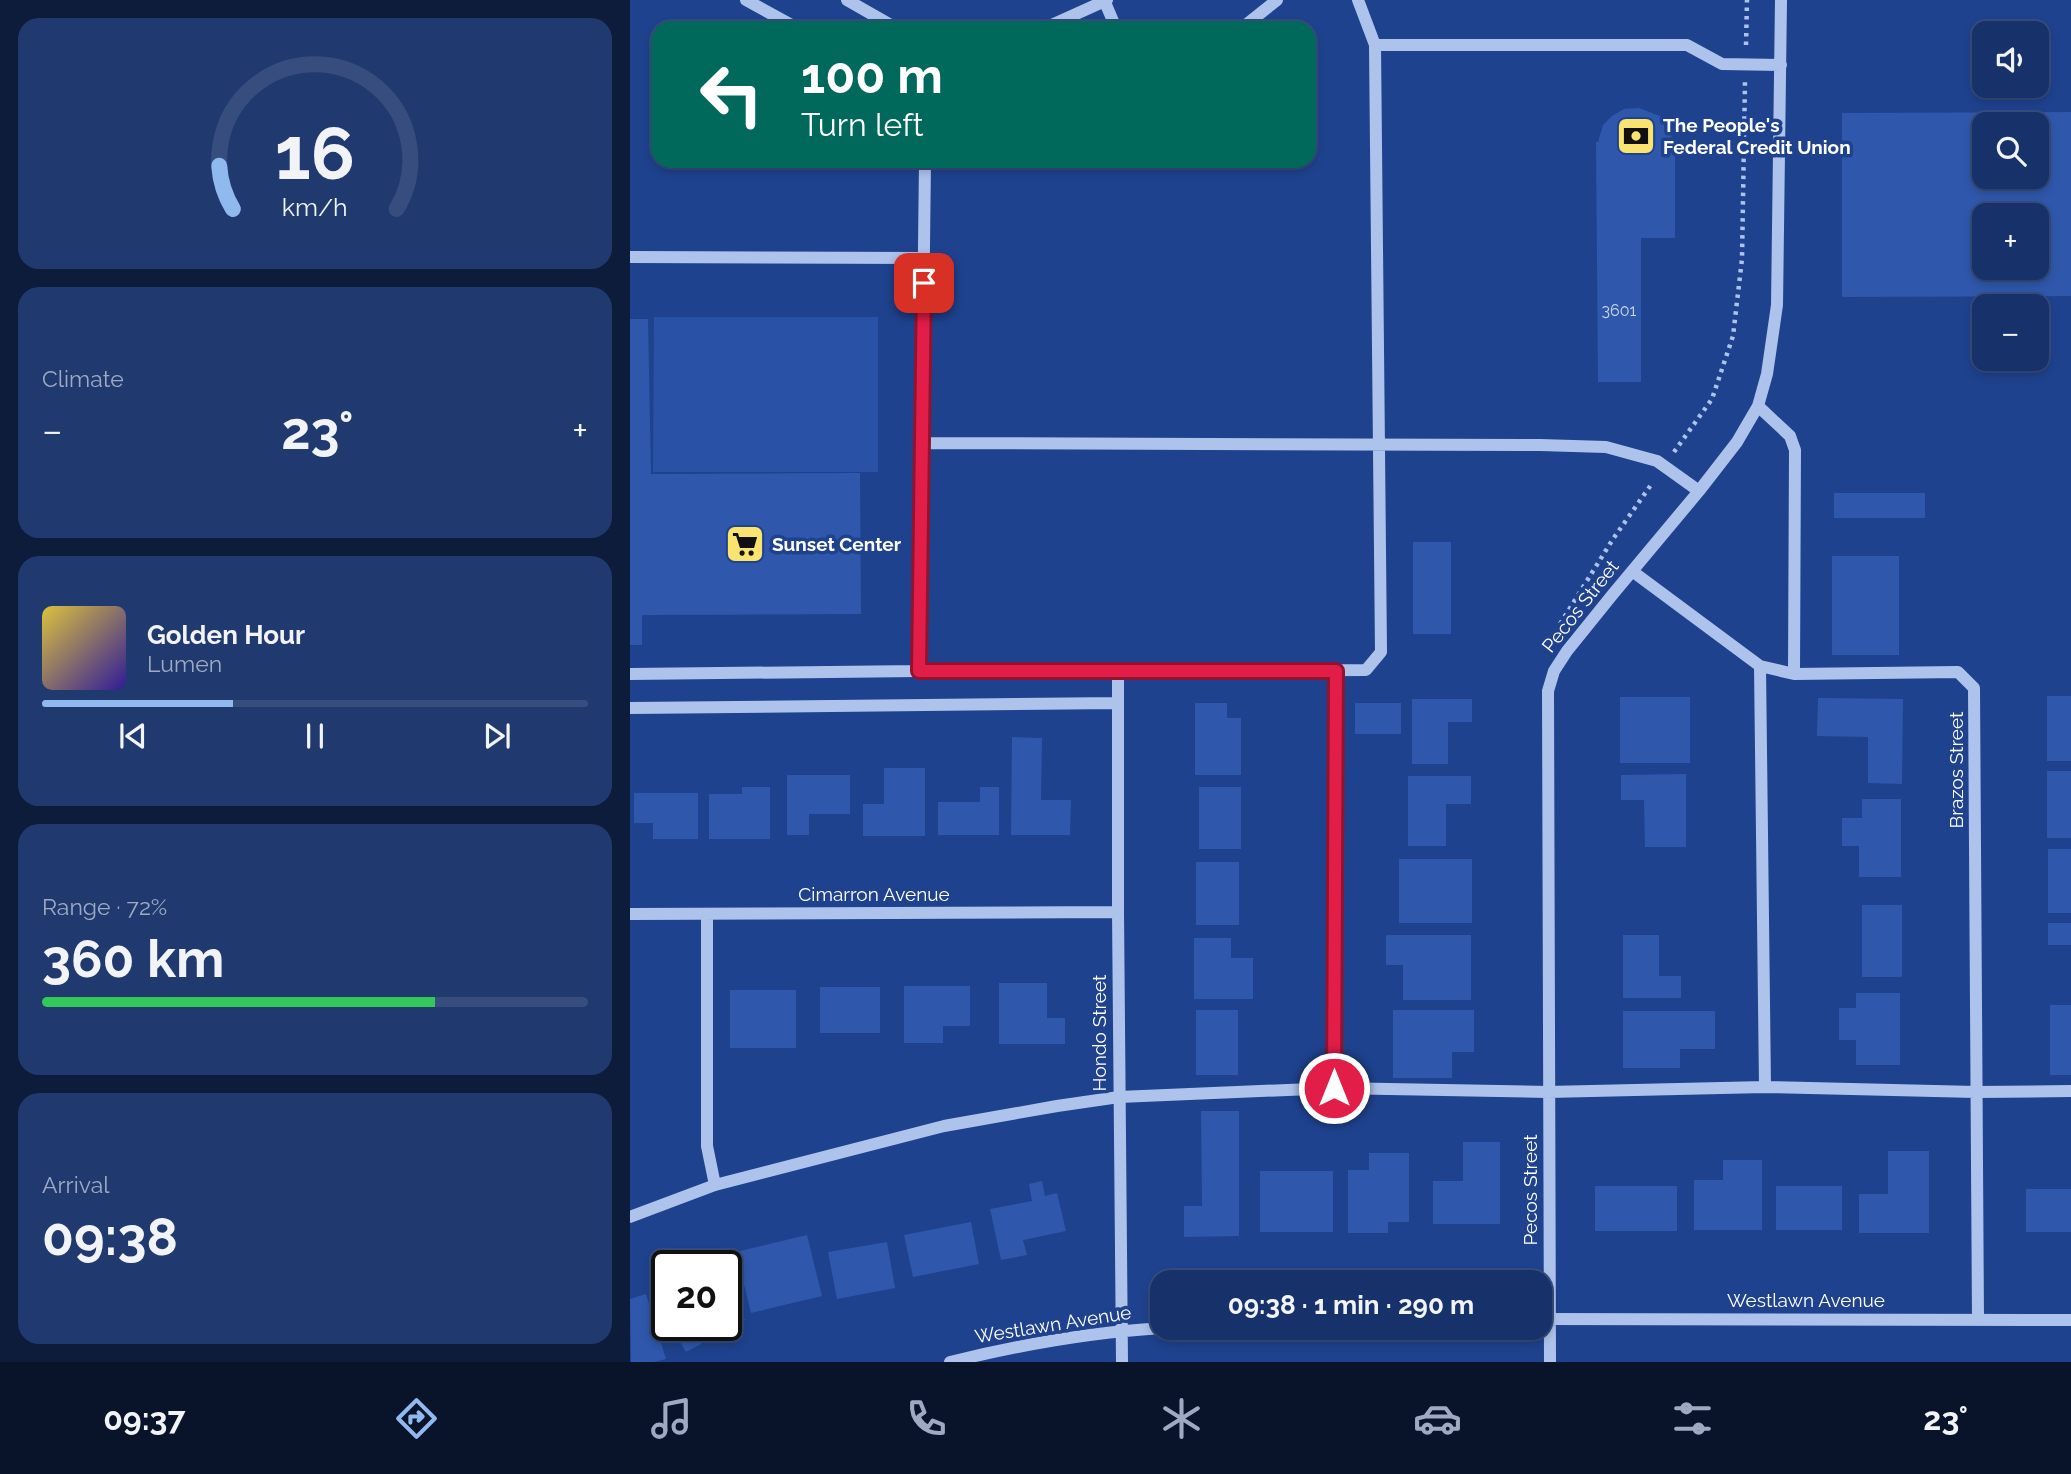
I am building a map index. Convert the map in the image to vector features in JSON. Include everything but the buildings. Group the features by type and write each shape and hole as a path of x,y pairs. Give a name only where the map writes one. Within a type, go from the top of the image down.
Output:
{"street":[{"path":"746,0 784,21"},
{"path":"847,0 884,21"},
{"path":"1060,21 1105,0 1113,21"},
{"path":"1251,21 1277,0"},
{"path":"630,674 1366,670 1381,652 1376,45 1358,0"},
{"name":"Pecos Street","path":"1546,1270 1548,691 1554,671 1737,442 1758,406 1767,374 1777,306 1781,0"},
{"path":"1376,45 1687,45 1722,64 1781,65"},
{"path":"919,671 925,168"},
{"path":"630,257 924,258"},
{"path":"1758,406 1790,436 1795,450 1794,674"},
{"path":"922,443 1606,447 1657,461 1699,491"},
{"path":"1632,571 1760,666 1765,1087"},
{"name":"Brazos Street","path":"1760,666 1794,674 1958,672 1975,688 1978,1320"},
{"name":"Hondo Street","path":"1118,671 1122,1362"},
{"path":"1334,1088 1336,671"},
{"path":"630,708 1118,703"},
{"name":"Cimarron Avenue","path":"630,914 1118,912"},
{"path":"707,914 707,1146 715,1185"},
{"path":"630,1217 715,1185 944,1126 1119,1097 1334,1088 1548,1093 1765,1087 1976,1093 2071,1091"},
{"name":"Westlawn Avenue","path":"1552,1319 2071,1320"},
{"name":"Westlawn Avenue","path":"950,1362 1121,1330 1150,1329"},
{"name":"Pecos Street","path":"1547,1340 1550,1362"}],"path":[{"path":"1558,629 1613,539 1712,399 1733,336 1742,259 1747,0"}],"shaded area":[{"path":"654,317 878,317 878,472 653,472"}],"place":[{"name":"The People's Federal Credit Union","path":"1636,136"},
{"name":"Sunset Center","path":"745,544"}],"route":[{"path":"924,283 919,671 1336,671 1334,1088"}]}
